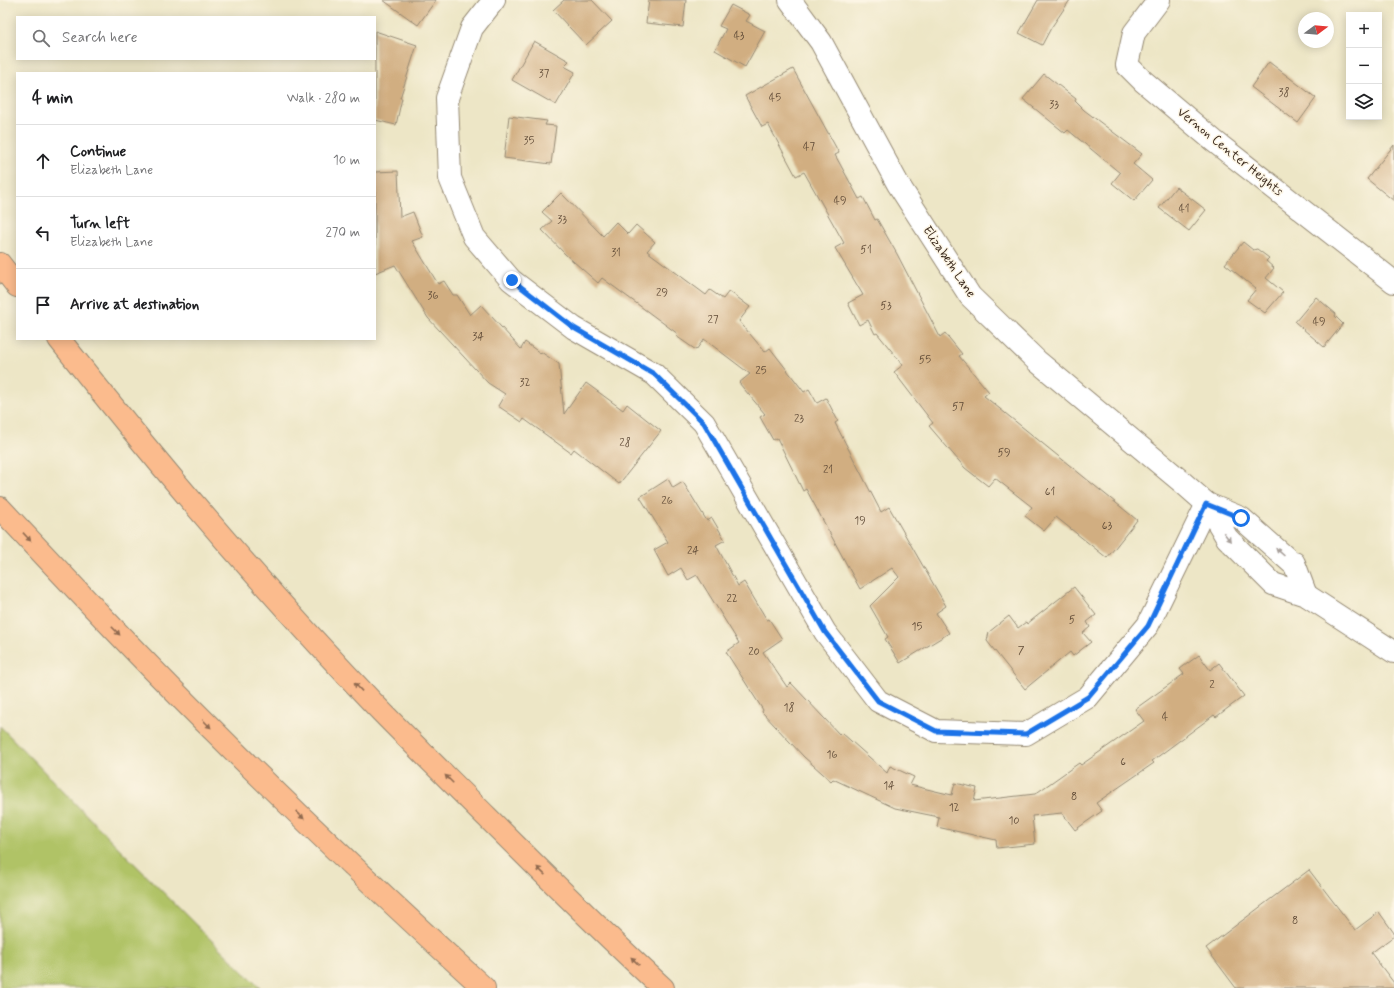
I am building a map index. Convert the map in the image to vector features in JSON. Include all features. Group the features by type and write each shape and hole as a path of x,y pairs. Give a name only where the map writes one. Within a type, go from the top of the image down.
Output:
{"highway":[{"path":"0,264 16,285"},
{"path":"60,340 184,492 272,594 344,672 540,870 663,988"},
{"path":"0,508 78,592 216,733 376,888 484,988"}],"street":[{"path":"494,0 472,28 447,98 450,178 474,238 512,280 574,328 654,374 704,423 825,632 878,701 936,731 1026,734 1088,697 1148,626 1206,504"},
{"name":"Elizabeth Lane","path":"790,0 821,42 898,184 970,296 1037,361 1182,482 1206,504 1241,518 1292,563 1294,563 1306,595 1394,652"},
{"name":"Vernon Center Heights","path":"1159,0 1134,33 1127,64 1143,81 1214,141 1394,282"}],"green space":[{"path":"0,726 129,858 260,988 0,988"}],"building":[{"path":"383,0 436,0 418,25"},
{"path":"564,0 592,0 612,21 586,45 553,10"},
{"path":"649,0 686,0 683,27 646,23"},
{"path":"1038,0 1070,0 1051,28 1042,45 1019,33"},
{"path":"731,5 750,15 746,21 765,31 745,67 715,50 726,29 719,26"},
{"path":"376,31 417,45 400,98 402,98 396,125 376,120"},
{"path":"534,41 569,61 564,66 575,72 556,105 512,80"},
{"path":"1269,62 1316,98 1298,123 1251,87"},
{"path":"793,69 839,153 835,155 859,199 863,197 875,220 877,219 940,337 945,333 962,354 959,356 989,392 984,396 1137,520 1107,558 1056,517 1044,531 1025,516 1032,507 995,478 988,486 965,468 929,426 933,423 894,372 903,365 877,333 875,334 868,320 859,325 848,303 863,295 835,248 844,243 804,172 796,176 768,124 762,127 745,96"},
{"path":"1044,74 1076,99 1075,101 1084,110 1142,154 1133,164 1152,180 1134,201 1112,183 1120,173 1068,130 1065,133 1023,99"},
{"path":"509,116 547,121 545,125 556,126 551,164 504,158"},
{"path":"1394,145 1394,201 1367,179"},
{"path":"398,171 400,217 413,212 423,237 412,241 438,284 444,281 453,295 457,295 470,315 481,305 521,349 525,342 559,364 564,414 586,383 623,410 627,404 661,431 619,484 574,449 571,453 524,419 522,422 498,406 505,394 488,383 428,318 395,265 376,273 376,172"},
{"path":"1176,187 1206,210 1189,231 1159,208"},
{"path":"561,193 603,236 616,222 628,234 636,225 655,242 647,251 706,295 710,290 723,299 729,291 750,307 739,321 765,352 770,348 804,392 809,389 817,403 826,398 838,421 835,423 881,512 889,507 946,606 936,613 949,633 900,663 885,639 888,637 870,606 899,577 892,568 860,589 806,489 803,491 777,438 773,440 760,417 765,414 739,383 750,374 704,339 696,350 676,336 678,334 602,278 598,283 565,254 542,230 552,221 542,212"},
{"path":"1243,242 1253,250 1257,249 1269,258 1266,261 1274,268 1266,278 1283,292 1265,313 1247,300 1256,289 1225,264"},
{"path":"1316,297 1336,314 1335,316 1343,324 1324,347 1295,322"},
{"path":"668,479 673,488 683,482 707,521 712,518 725,540 716,545 738,586 744,582 767,620 769,619 782,639 763,652 787,687 791,683 840,735 842,733 887,773 890,766 914,777 910,785 952,795 955,783 977,788 974,801 1035,794 1079,763 1081,765 1144,721 1135,709 1184,674 1180,669 1199,655 1210,670 1219,663 1244,696 1216,717 1214,715 1152,761 1154,763 1096,803 1102,811 1075,830 1062,813 1032,816 1035,844 997,848 996,840 937,827 939,817 895,808 833,779 831,781 804,757 762,712 763,710 726,652 739,643 697,575 688,580 681,568 668,576 654,550 668,542 640,497"},
{"path":"1074,587 1096,615 1087,622 1090,627 1083,633 1091,642 1073,656 1070,652 1025,689 987,641 989,632 1009,616 1018,628 1026,622 1027,624"},
{"path":"1309,870 1355,930 1379,912 1394,933 1394,936 1371,953 1394,983 1394,988 1236,988 1206,948"}],"route":[{"path":"512,280 574,328 654,374 704,423 825,632 878,701 936,731 1026,734 1088,697 1148,626 1206,504 1241,518"}]}
